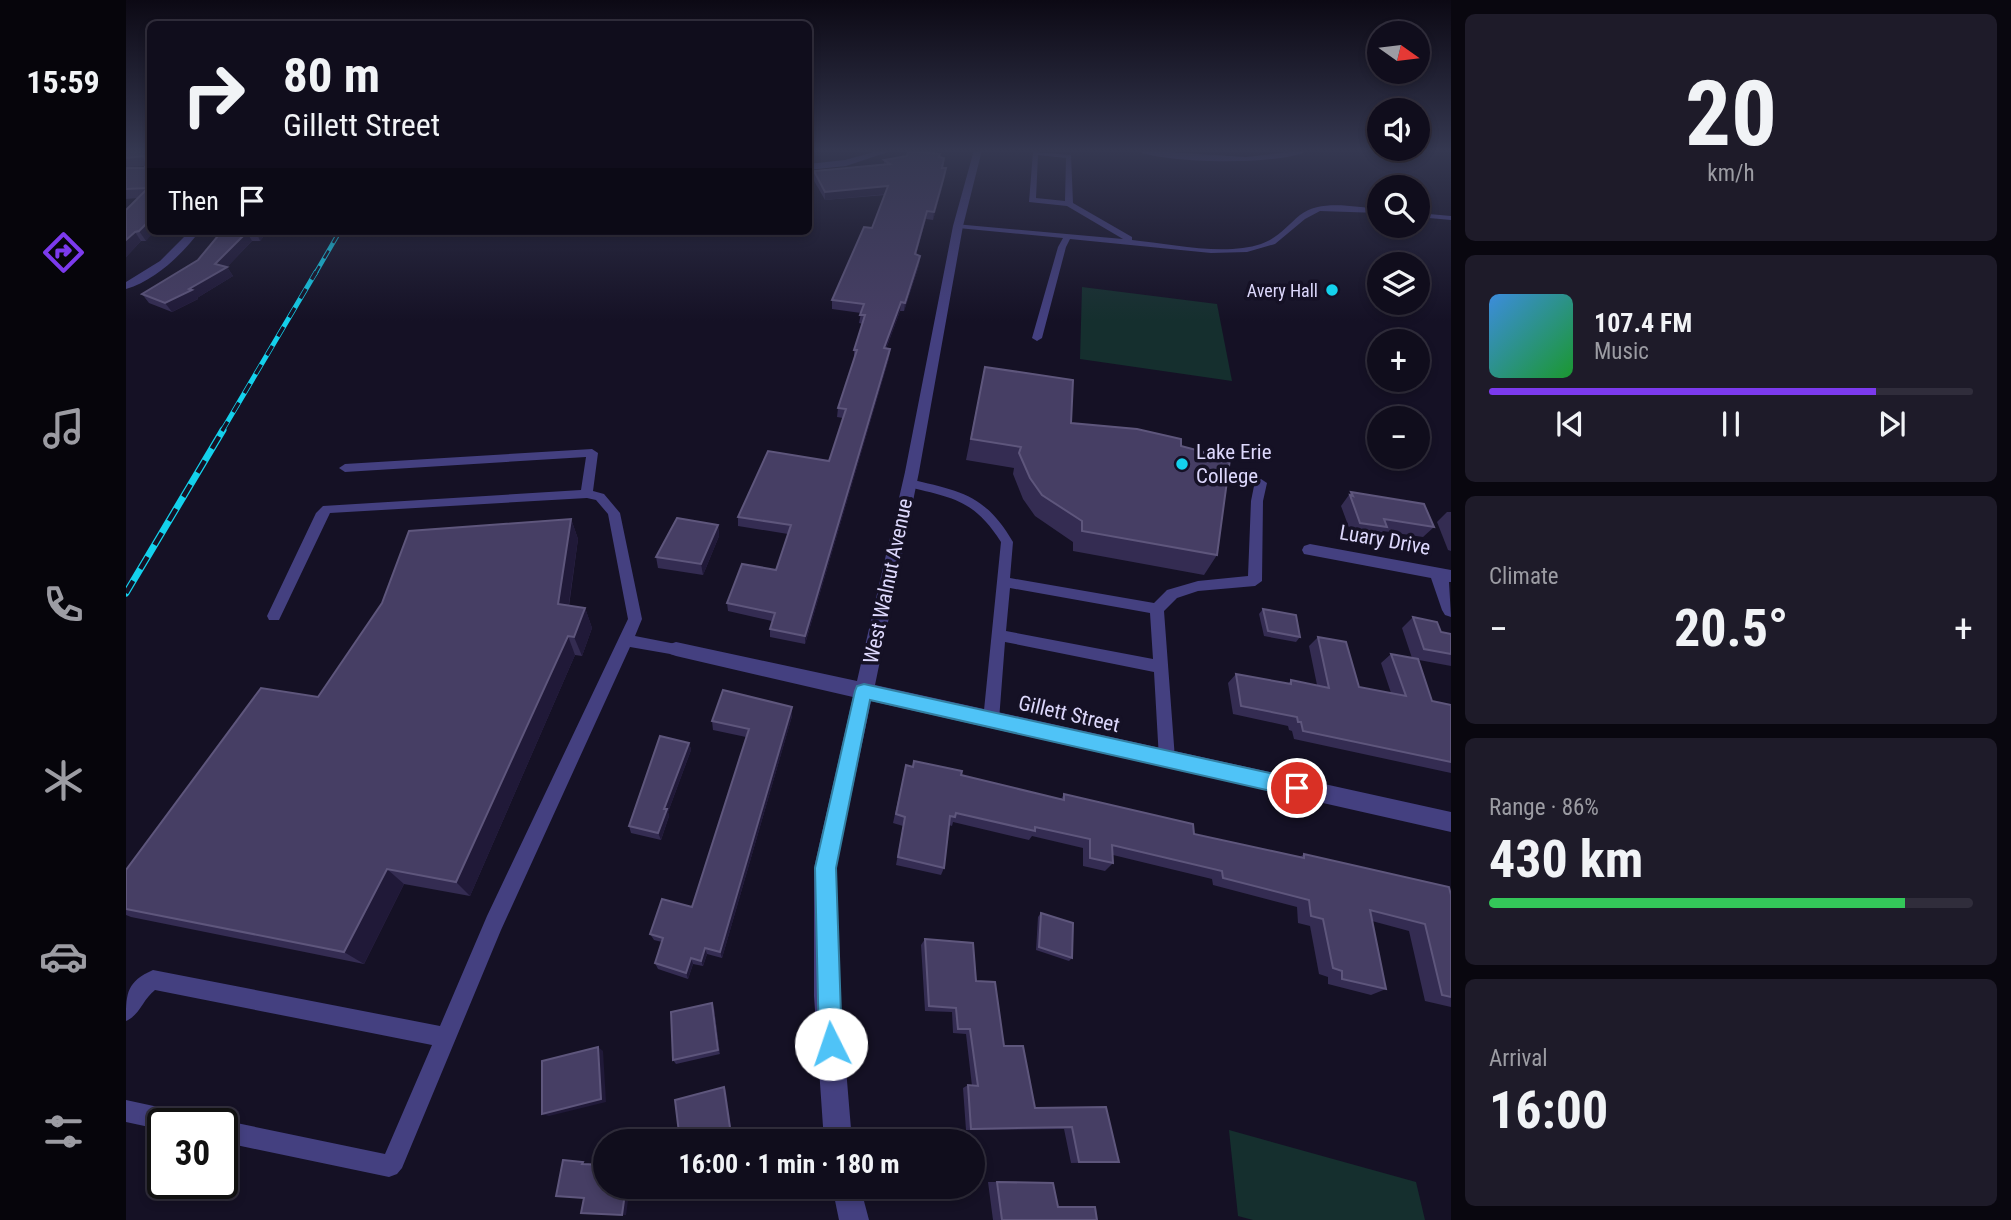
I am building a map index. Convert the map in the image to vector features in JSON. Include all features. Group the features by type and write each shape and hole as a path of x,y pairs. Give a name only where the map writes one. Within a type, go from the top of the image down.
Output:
{"street":[{"name":"West Walnut Avenue","path":"837,1129 827,996 825,868 909,482 962,207"},
{"path":"126,286 155,271 173,257 192,235"},
{"name":"Luary Drive","path":"1310,550 1444,574"},
{"path":"1444,574 1451,610"},
{"name":"Gillett Street","path":"676,649 1451,822"},
{"path":"849,1199 854,1220"}],"lane":[{"path":"1074,207 1136,243"},
{"path":"958,226 1242,250 1268,244 1304,215 1319,209 1367,211"},
{"path":"1430,216 1451,218"},
{"path":"1037,338 1062,247 1068,236"},
{"path":"345,468 592,453 587,494"},
{"path":"1167,759 1157,609 1172,594 1198,586 1255,581 1257,501 1261,484 1234,481"},
{"path":"909,482 965,497 993,518 1007,542 991,720"},
{"path":"238,1134 389,1166 494,923 635,619 614,513 600,497 587,494 327,509 322,513 274,616"},
{"path":"1003,582 1157,609"},
{"path":"998,635 1161,667"},
{"path":"626,640 676,649"},
{"path":"126,1010 141,988 153,980 446,1037"},
{"path":"126,1111 147,1116"}],"green space":[{"path":"1082,287 1217,304 1232,381 1080,359"},
{"path":"1229,1130 1416,1182 1425,1220 1253,1220 1238,1216"}],"building":[{"path":"129,207 147,207 147,223 126,240 126,210"},
{"path":"880,207 935,207 934,212 927,211 915,254 920,256 905,303 901,302 884,348 890,349 805,636 770,629 775,613 727,603 742,564 776,570 791,525 738,517 768,451 829,461 846,409 838,408 865,315 860,315 864,304 832,300 864,227 872,228"},
{"path":"219,235 244,235 215,264 227,267 189,289 192,290 165,303 142,294 198,260"},
{"path":"985,367 1073,380 1071,423 1137,429 1181,439 1181,446 1230,459 1217,555 1082,531 1082,521 1042,495 1030,478 1019,453 1021,447 971,439"},
{"path":"1351,492 1424,504 1434,527 1384,519 1387,527 1360,523"},
{"path":"677,518 718,525 701,564 656,557"},
{"path":"571,519 558,604 585,608 574,637 568,636 456,882 387,869 344,952 126,909 126,870 261,688 318,697 382,603 409,531"},
{"path":"1263,609 1296,615 1300,637 1268,631"},
{"path":"1413,617 1437,622 1441,632 1451,634 1451,654 1424,649"},
{"path":"1318,637 1346,642 1359,687 1406,696 1391,654 1418,659 1432,701 1451,705 1451,762 1303,731 1297,717 1241,706 1236,674 1291,684 1291,680 1329,688"},
{"path":"723,690 792,707 720,952 705,948 701,961 691,958 686,973 655,963 663,938 650,934 662,899 692,907 749,729 712,721"},
{"path":"660,736 689,743 664,809 667,809 658,833 629,826"},
{"path":"914,761 962,771 961,775 1064,800 1064,794 1193,824 1194,834 1304,858 1304,854 1449,887 1451,997 1442,995 1425,924 1370,910 1386,989 1342,979 1342,971 1333,968 1323,919 1311,916 1309,900 1223,878 1222,871 1112,845 1113,863 1090,858 1090,839 1035,827 1035,831 956,813 955,817 950,816 944,868 898,857 905,817 896,814 906,765 913,767"},
{"path":"1041,913 1073,923 1072,958 1039,947"},
{"path":"925,939 973,943 976,981 995,982 1004,1046 1023,1046 1035,1108 1106,1107 1119,1162 1079,1162 1072,1127 971,1129 968,1085 978,1086 970,1029 958,1029 956,1008 929,1006"},
{"path":"712,1003 718,1050 673,1060 671,1012"},
{"path":"598,1047 601,1099 542,1114 542,1061"},
{"path":"724,1087 730,1129 679,1129 675,1100"},
{"path":"563,1160 593,1164 593,1199 624,1199 622,1215 581,1213 584,1198 556,1196"},
{"path":"997,1182 1053,1183 1058,1207 1095,1207 1097,1220 1002,1220"}],"railway":[{"path":"315,274 338,235"},
{"path":"222,431 316,272"},
{"path":"126,593 223,430"}],"place":[{"name":"Avery Hall","path":"1332,290"},
{"name":"Lake Erie College","path":"1182,464"}],"route":[{"path":"831,1044 827,996 825,868 864,691 1297,788"}]}
